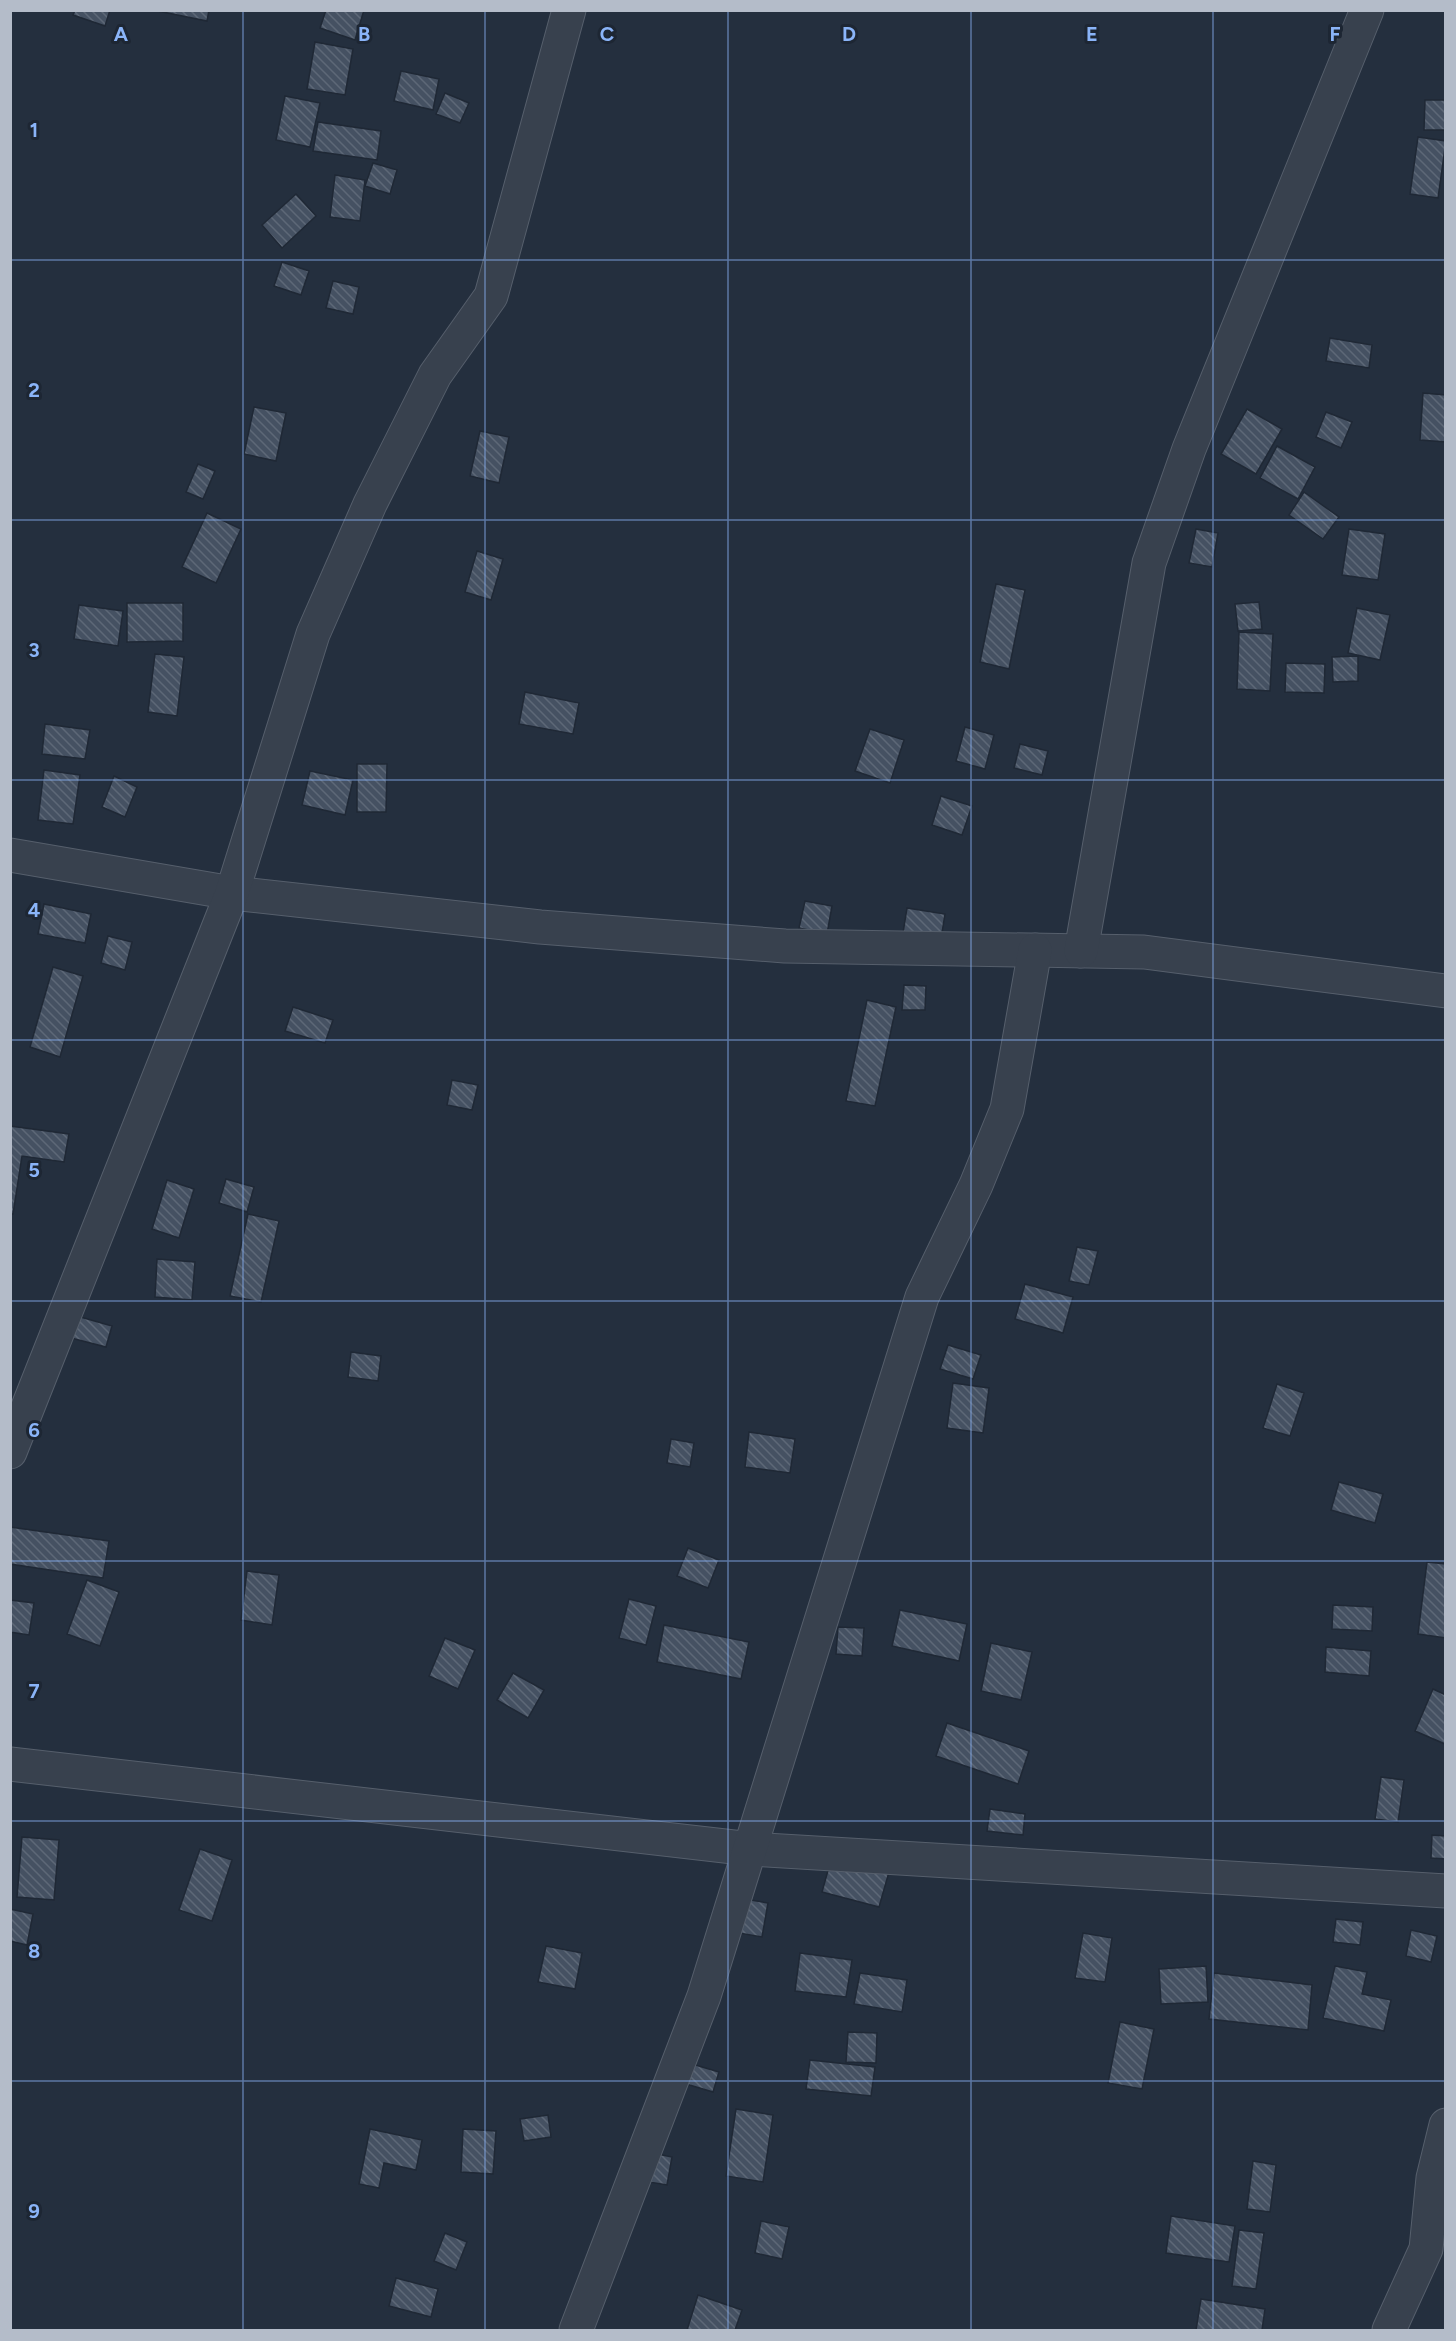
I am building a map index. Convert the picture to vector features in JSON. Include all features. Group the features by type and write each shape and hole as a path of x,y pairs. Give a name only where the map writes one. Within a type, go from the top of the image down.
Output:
{"street":[{"path":"10,1452 232,893 313,634 370,504 435,375 491,296 569,10"},
{"path":"1082,951 1149,563 1189,448 1367,10"},
{"path":"10,855 232,893 540,927 785,946 1144,952 1446,991"},
{"path":"576,2331 704,1996 922,1297 976,1185 1007,1109 1035,950"},
{"path":"10,1764 751,1849 1446,1892"},
{"path":"1389,2331 1426,2249 1432,2178 1446,2125"}],"building":[{"path":"75,10 110,10 105,26 73,15"},
{"path":"153,10 209,10 207,21"},
{"path":"326,10 364,10 355,40 320,28"},
{"path":"315,42 353,49 345,95 307,89"},
{"path":"401,71 439,79 433,110 394,101"},
{"path":"445,93 469,103 460,123 436,114"},
{"path":"285,96 320,103 310,147 276,140"},
{"path":"1425,100 1446,100 1446,130 1424,130"},
{"path":"318,122 381,131 377,160 313,151"},
{"path":"1418,137 1446,141 1438,198 1410,194"},
{"path":"373,163 397,170 390,194 365,186"},
{"path":"335,175 365,180 360,221 330,217"},
{"path":"296,194 316,216 282,248 262,225"},
{"path":"282,262 309,271 301,295 274,286"},
{"path":"333,281 359,287 353,314 326,308"},
{"path":"1330,338 1372,345 1369,368 1326,361"},
{"path":"1423,393 1446,395 1446,442 1420,440"},
{"path":"254,407 286,413 276,461 244,454"},
{"path":"1247,409 1282,429 1256,474 1221,454"},
{"path":"1326,412 1352,422 1341,448 1316,437"},
{"path":"480,431 509,437 499,483 470,476"},
{"path":"1277,446 1315,467 1298,499 1260,478"},
{"path":"198,464 215,471 203,499 186,492"},
{"path":"1304,492 1339,517 1323,539 1289,515"},
{"path":"207,513 241,529 216,583 182,567"},
{"path":"1196,529 1218,533 1212,567 1189,563"},
{"path":"1349,529 1385,534 1378,580 1342,575"},
{"path":"477,551 503,559 491,600 465,592"},
{"path":"996,584 1025,590 1009,669 980,662"},
{"path":"1259,602 1262,629 1238,631 1235,604"},
{"path":"127,603 183,603 183,641 127,642"},
{"path":"79,605 123,611 118,646 74,639"},
{"path":"1357,608 1390,615 1380,660 1348,653"},
{"path":"1239,632 1273,634 1270,691 1237,689"},
{"path":"155,654 184,657 177,716 148,712"},
{"path":"1358,656 1358,681 1333,682 1332,657"},
{"path":"1286,663 1325,664 1324,693 1285,692"},
{"path":"525,692 579,703 573,734 519,724"},
{"path":"45,724 90,730 85,759 42,754"},
{"path":"965,727 994,735 985,769 956,761"},
{"path":"870,729 904,740 890,783 855,771"},
{"path":"1020,744 1048,751 1042,775 1014,768"},
{"path":"357,764 387,764 386,812 357,812"},
{"path":"44,770 80,775 73,824 38,820"},
{"path":"310,771 353,780 345,815 302,805"},
{"path":"114,776 137,787 125,817 102,807"},
{"path":"941,796 972,806 962,835 932,825"},
{"path":"805,901 832,906 827,934 799,928"},
{"path":"44,904 91,914 85,943 38,934"},
{"path":"907,908 945,914 941,939 903,933"},
{"path":"108,936 132,942 125,970 101,963"},
{"path":"53,967 83,976 60,1057 30,1047"},
{"path":"904,985 926,986 925,1010 902,1010"},
{"path":"867,1000 896,1007 875,1106 846,1101"},
{"path":"293,1007 333,1020 325,1043 285,1031"},
{"path":"452,1080 478,1085 472,1110 447,1105"},
{"path":"10,1126 69,1134 64,1162 22,1156 13,1214 10,1214"},
{"path":"226,1179 254,1187 247,1212 219,1203"},
{"path":"167,1180 194,1189 179,1238 152,1229"},
{"path":"248,1214 279,1221 261,1302 230,1296"},
{"path":"1077,1247 1098,1251 1089,1285 1069,1281"},
{"path":"157,1259 195,1262 192,1300 155,1297"},
{"path":"1025,1284 1073,1297 1063,1333 1015,1319"},
{"path":"77,1316 112,1326 106,1347 71,1338"},
{"path":"948,1345 981,1355 973,1379 940,1369"},
{"path":"351,1352 381,1356 378,1381 348,1377"},
{"path":"953,1383 989,1388 983,1433 947,1428"},
{"path":"1277,1384 1304,1393 1290,1436 1263,1428"},
{"path":"749,1432 795,1439 790,1473 745,1467"},
{"path":"671,1439 694,1443 690,1467 667,1463"},
{"path":"1339,1482 1383,1494 1375,1523 1331,1510"},
{"path":"10,1527 109,1541 103,1578 10,1564"},
{"path":"688,1548 719,1560 708,1588 677,1576"},
{"path":"1427,1562 1446,1564 1446,1638 1418,1634"},
{"path":"247,1571 279,1575 272,1625 241,1620"},
{"path":"87,1580 119,1592 100,1646 67,1634"},
{"path":"629,1599 656,1606 646,1645 619,1638"},
{"path":"10,1600 34,1603 29,1635 10,1632"},
{"path":"1333,1605 1373,1607 1372,1631 1332,1629"},
{"path":"900,1610 967,1624 959,1661 892,1646"},
{"path":"664,1625 749,1642 741,1679 657,1662"},
{"path":"838,1627 864,1628 862,1656 836,1654"},
{"path":"445,1638 475,1650 458,1689 429,1676"},
{"path":"991,1643 1032,1652 1021,1700 981,1691"},
{"path":"1326,1647 1371,1651 1369,1676 1325,1672"},
{"path":"513,1673 544,1690 528,1718 497,1700"},
{"path":"1433,1689 1446,1695 1445,1744 1415,1731"},
{"path":"947,1723 1029,1751 1018,1784 936,1756"},
{"path":"1381,1777 1404,1780 1398,1822 1375,1819"},
{"path":"990,1809 1025,1814 1023,1835 987,1831"},
{"path":"1432,1835 1446,1836 1446,1859 1431,1858"},
{"path":"22,1837 59,1840 54,1900 17,1897"},
{"path":"200,1849 232,1860 212,1921 179,1910"},
{"path":"832,1856 889,1872 879,1907 822,1892"},
{"path":"733,1897 768,1903 762,1937 727,1931"},
{"path":"10,1909 33,1914 27,1945 10,1941"},
{"path":"1336,1919 1363,1922 1360,1945 1333,1942"},
{"path":"1411,1930 1437,1936 1431,1962 1406,1956"},
{"path":"1083,1933 1112,1938 1105,1982 1075,1978"},
{"path":"546,1946 582,1953 575,1989 538,1982"},
{"path":"800,1953 852,1960 846,1997 795,1991"},
{"path":"1206,1966 1208,2002 1161,2004 1159,1969"},
{"path":"1335,1966 1367,1972 1362,1994 1391,2000 1384,2031 1323,2018"},
{"path":"860,1973 907,1980 902,2012 854,2004"},
{"path":"1214,1973 1312,1985 1308,2030 1209,2019"},
{"path":"1120,2022 1154,2029 1142,2089 1108,2083"},
{"path":"848,2032 877,2033 876,2063 846,2062"},
{"path":"810,2060 875,2067 871,2096 806,2089"},
{"path":"682,2061 719,2072 713,2092 676,2081"},
{"path":"736,2109 773,2115 763,2182 726,2176"},
{"path":"548,2115 551,2137 524,2141 520,2119"},
{"path":"370,2129 422,2140 416,2170 384,2163 379,2188 359,2184"},
{"path":"463,2129 496,2131 493,2174 461,2172"},
{"path":"648,2152 672,2157 667,2185 643,2181"},
{"path":"1253,2161 1276,2165 1270,2212 1247,2209"},
{"path":"1171,2216 1235,2226 1229,2262 1166,2253"},
{"path":"761,2221 789,2227 782,2259 755,2253"},
{"path":"1239,2230 1264,2233 1256,2289 1232,2286"},
{"path":"445,2233 467,2242 456,2270 434,2261"},
{"path":"396,2278 438,2289 431,2317 389,2306"},
{"path":"698,2295 742,2310 735,2330 687,2330"},
{"path":"1201,2299 1265,2309 1262,2330 1196,2330"}]}
